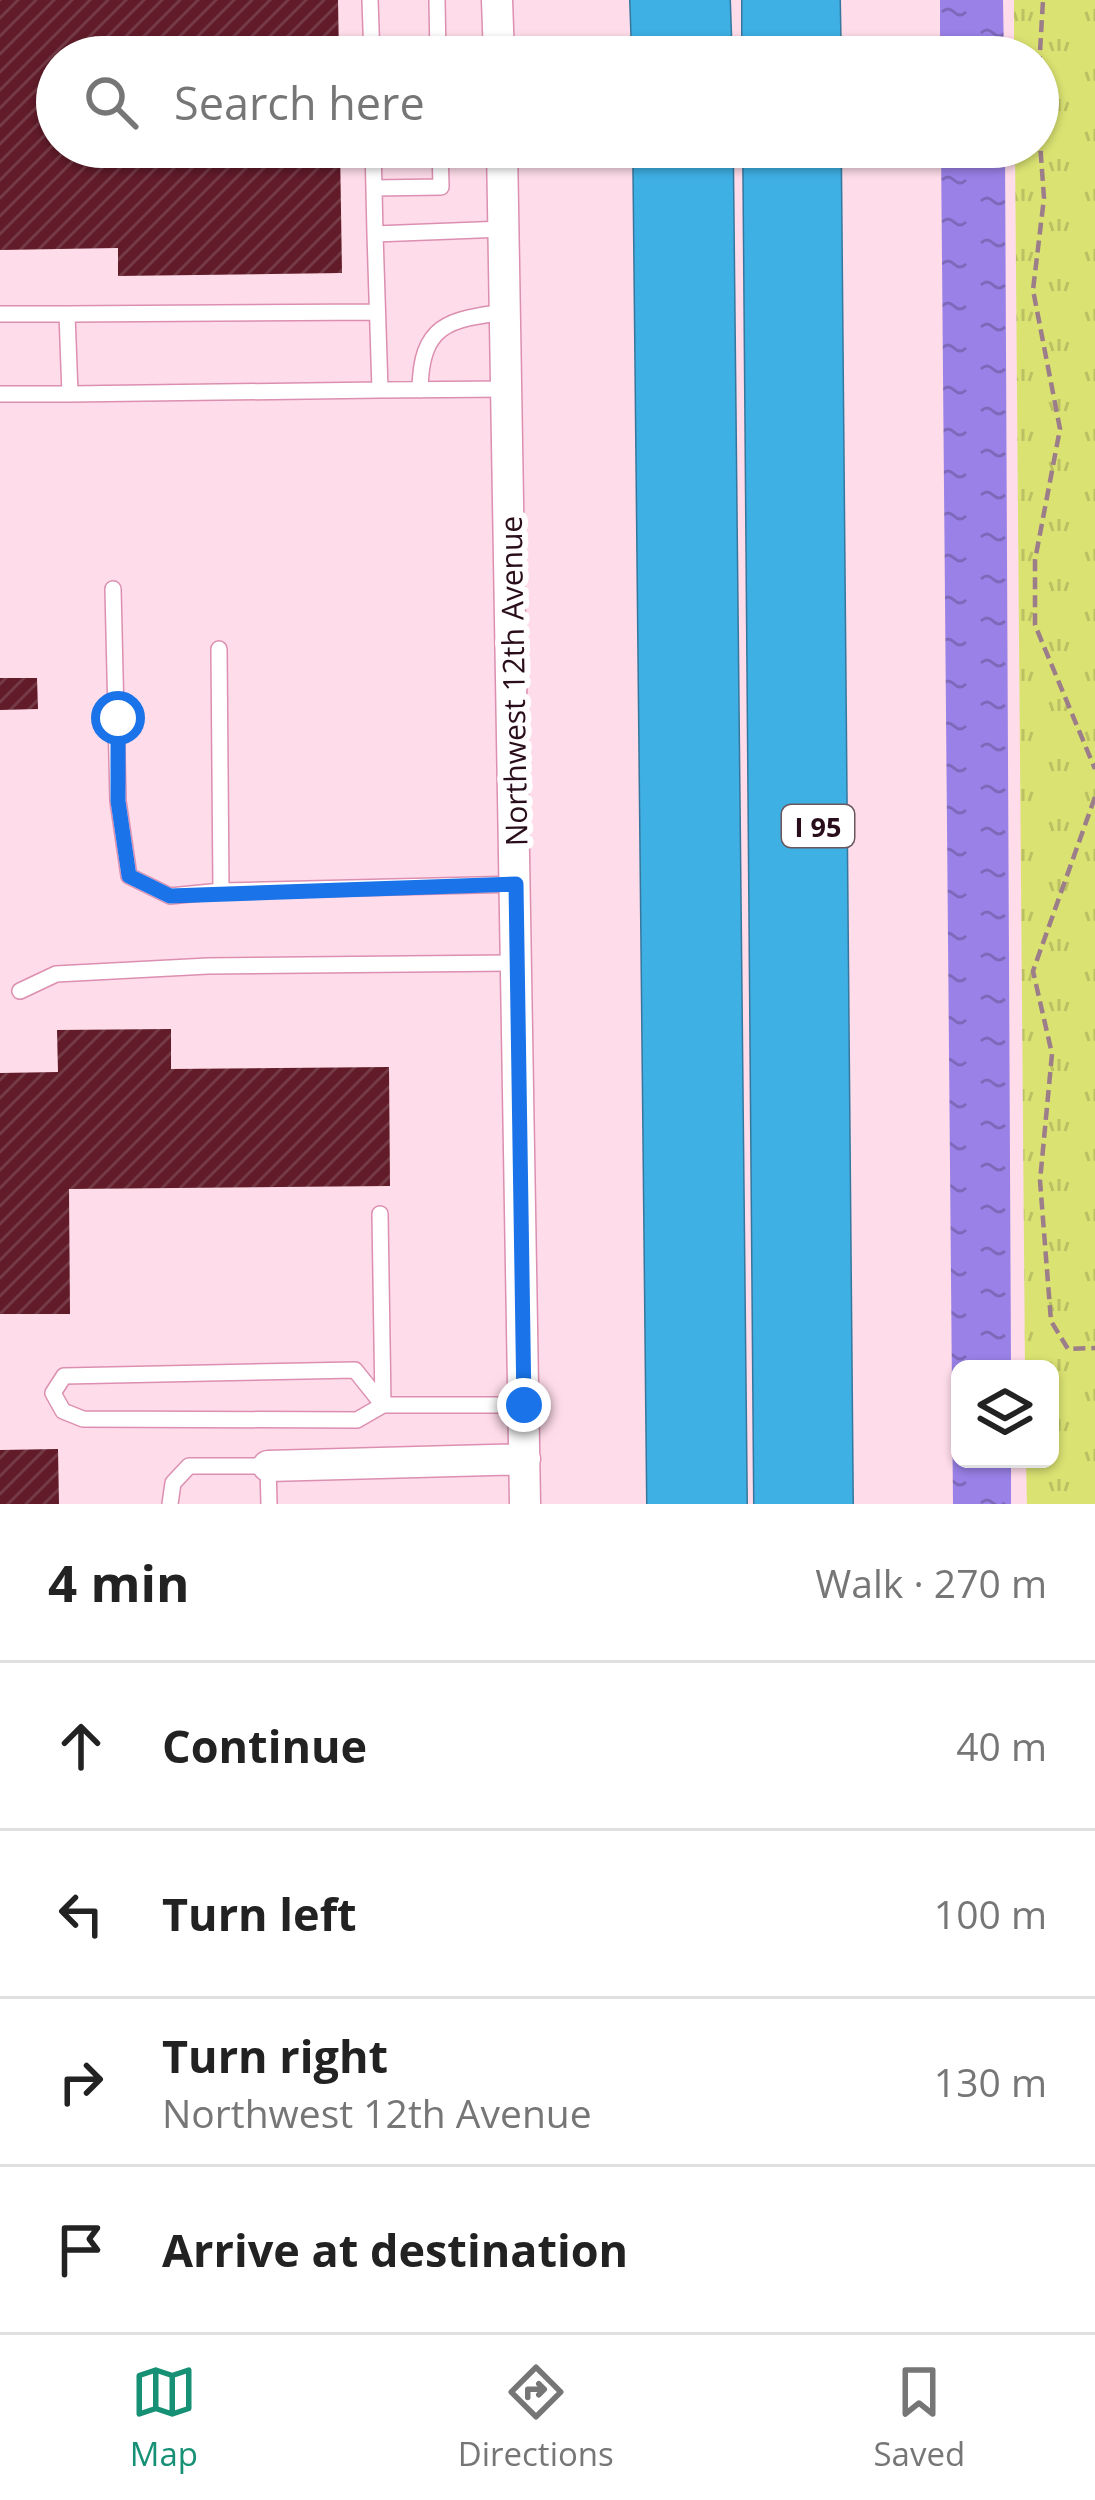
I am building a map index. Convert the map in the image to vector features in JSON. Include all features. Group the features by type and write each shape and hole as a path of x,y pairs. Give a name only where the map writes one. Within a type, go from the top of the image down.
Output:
{"highway":[{"path":"659,0 660,36"},
{"path":"701,0 702,36"},
{"path":"771,0 771,36"},
{"path":"811,0 812,36"},
{"path":"662,168 676,1504"},
{"path":"704,168 718,1504"},
{"path":"772,168 783,1504"},
{"name":"I 95","path":"812,168 824,1504"}],"street":[{"path":"497,0 498,36"},
{"name":"Northwest 12th Avenue","path":"503,168 525,1504"},
{"path":"268,1466 525,1460"}],"lane":[{"path":"370,0 371,36"},
{"path":"437,0 438,36"},
{"path":"374,168 380,390"},
{"path":"374,188 441,187 441,168"},
{"path":"375,234 504,229"},
{"path":"0,314 377,312"},
{"path":"420,390 426,343 469,316 507,312"},
{"path":"67,314 70,394"},
{"path":"0,394 509,389"},
{"path":"113,589 118,801 129,876 170,896 516,884"},
{"path":"219,650 221,891"},
{"path":"20,991 56,974 208,966 517,963"},
{"path":"380,1214 383,1406"},
{"path":"383,1406 355,1370 64,1376 53,1393 63,1412 83,1419 357,1420 383,1406 524,1405"},
{"path":"170,1504 173,1483 189,1466 268,1466 269,1504"}],"path":[{"path":"1041,36 1043,0"},
{"path":"1042,168 1044,197 1034,290 1060,429 1035,560 1035,625 1095,769"},
{"path":"1095,797 1034,971 1052,1054 1040,1181 1051,1321 1068,1349 1095,1348"}],"green space":[{"path":"1014,0 1095,0 1095,1504 1027,1504 1026,1468 1059,1468 1059,1360 1025,1360 1015,168 1059,168 1059,36 1014,36"}],"water":[{"path":"940,0 1003,0 1004,36 940,36"},
{"path":"941,168 1005,168 1011,1360 952,1360"},
{"path":"953,1468 1011,1468 1011,1504 953,1504"}],"building":[{"path":"0,0 338,0 339,36 36,36 36,168 340,168 342,273 118,276 118,248 0,250"},
{"path":"0,678 37,678 38,709 0,710"},
{"path":"171,1029 171,1069 389,1067 390,1186 69,1189 70,1314 0,1314 0,1073 58,1072 57,1030"},
{"path":"58,1449 59,1504 0,1504 0,1450"}],"route":[{"path":"118,718 118,801 129,876 170,896 516,884 524,1405"}]}
